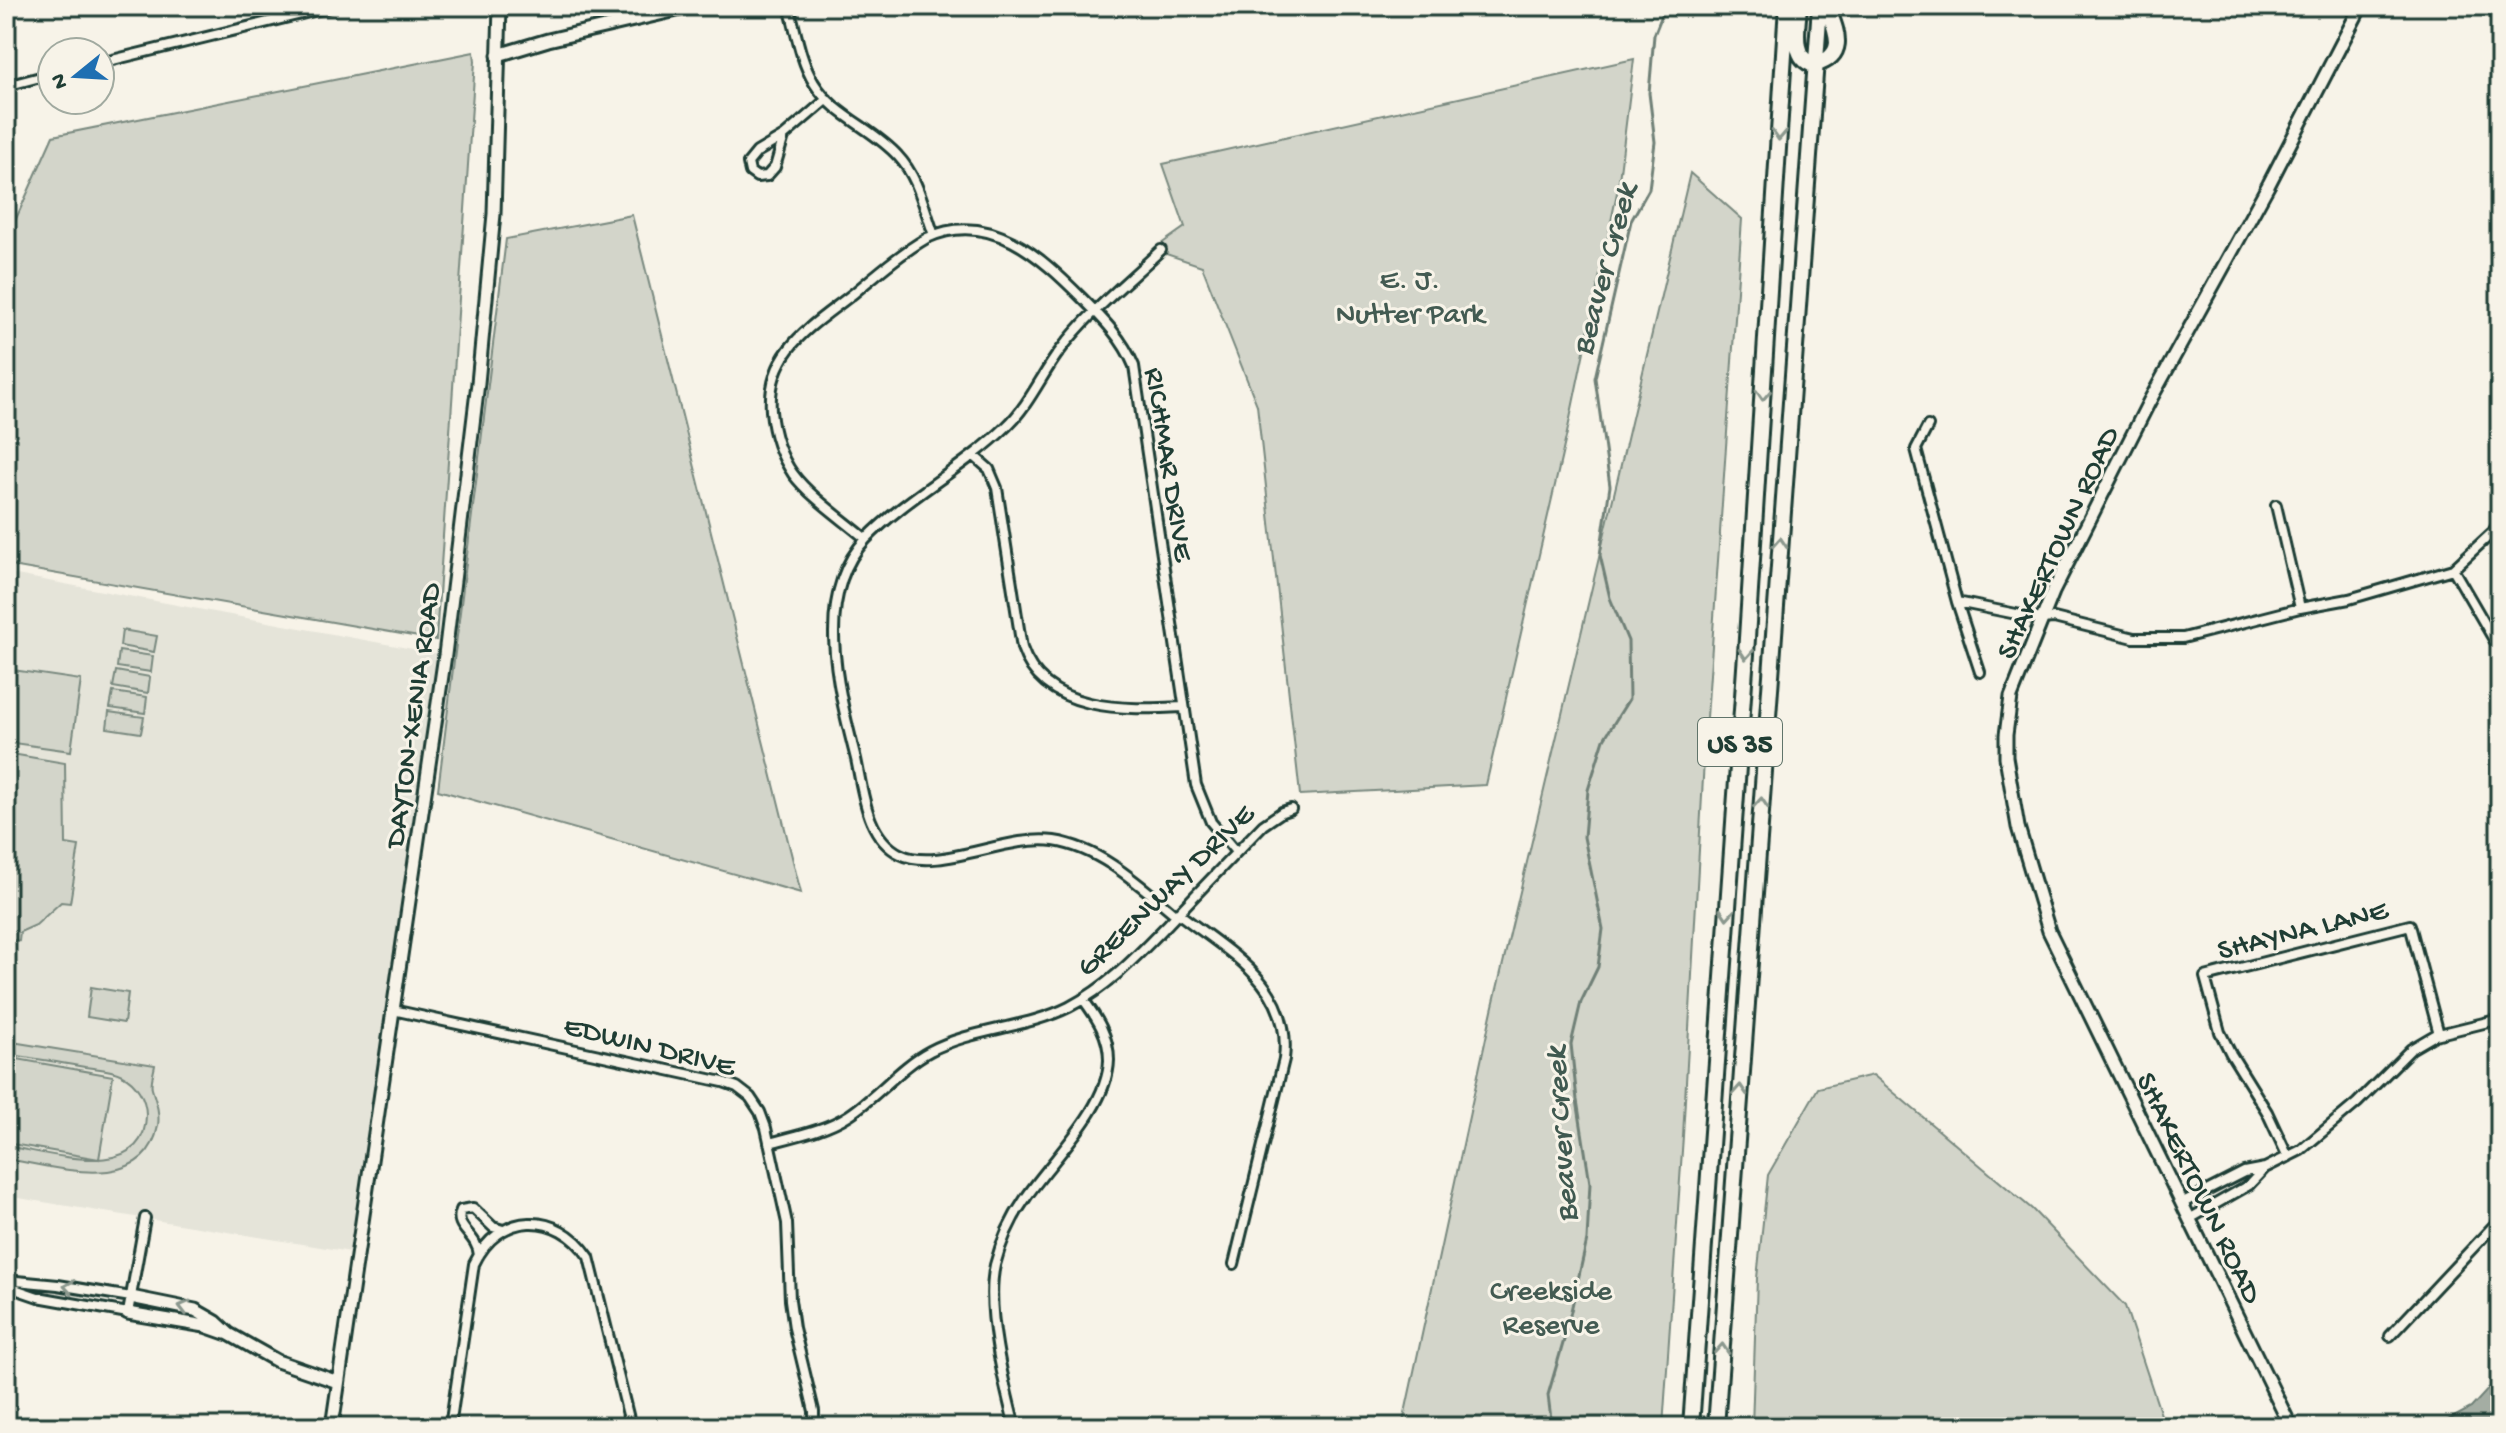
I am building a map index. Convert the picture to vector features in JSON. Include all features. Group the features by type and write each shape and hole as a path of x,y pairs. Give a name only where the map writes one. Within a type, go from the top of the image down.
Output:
{"highway":[{"name":"US 35","path":"1691,1427 1746,654 1787,6"},
{"path":"1799,6 1798,48 1802,58 1814,65 1833,54 1838,45 1837,32 1827,6"},
{"path":"1812,6 1817,43"},
{"name":"US 35","path":"1716,1427 1820,6"}],"street":[{"path":"116,59 334,6"},
{"name":"DAYTON-XENIA ROAD","path":"332,1427 445,655 484,329 494,214 500,6"},
{"path":"498,55 548,40 694,6"},
{"path":"789,6 813,82 827,99 888,145 902,160 916,183 934,235 911,248 798,338 780,361 773,380 772,424 787,464 798,480 866,539"},
{"name":"SHAKERTOWN ROAD","path":"2291,1427 2056,948 2026,861 2011,791 2006,735 2011,697 2041,619 2149,402 2269,184 2361,6"},
{"path":"6,86 36,78"},
{"path":"784,136 775,167 767,176 757,177 750,172 748,163 757,152 784,136 827,99"},
{"name":"RICHMAR DRIVE","path":"934,235 977,231 1015,242 1044,261 1125,345 1136,373 1183,707 1199,798 1211,822 1236,852"},
{"path":"1161,250 1060,350 1015,418 866,539 852,558 839,591 834,650 840,692 873,824 881,838 900,854 917,859 940,858 1028,840 1069,844 1123,873 1257,975 1278,1005 1285,1027 1284,1059 1234,1264"},
{"path":"1928,426 1916,449 1957,602 1980,672"},
{"path":"973,455 989,469 997,488 1022,648 1040,681 1064,696 1101,705 1149,709 1183,707"},
{"path":"2276,505 2300,608"},
{"path":"1957,602 2041,619 2054,618 2134,638 2183,638 2300,608 2349,599 2453,569 2493,532 2500,520"},
{"path":"2453,569 2500,650"},
{"name":"GREENWAY DRIVE","path":"769,1143 834,1123 850,1114 930,1051 958,1040 1039,1020 1103,987 1263,825 1291,809"},
{"name":"SHAYNA LANE","path":"2288,1157 2267,1112 2220,1032 2205,977 2410,925 2439,1034"},
{"path":"1015,1427 992,1303 995,1267 1016,1212 1087,1116 1105,1080 1109,1059 1106,1040 1099,1022 1083,999"},
{"name":"EDWIN DRIVE","path":"393,1010 730,1084 745,1092 764,1120 787,1223 790,1305 814,1411 814,1427"},
{"path":"2183,1203 2244,1172 2265,1168 2311,1143 2411,1049 2439,1034 2500,1019"},
{"path":"2191,1218 2249,1185 2265,1168"},
{"path":"479,1255 475,1240 459,1223 461,1210 473,1208 493,1227 504,1230"},
{"path":"128,1313 145,1218"},
{"path":"2390,1336 2500,1219"},
{"path":"450,1427 471,1275 489,1241 504,1230 527,1223 564,1231 582,1246 593,1266 631,1427"},
{"path":"6,1283 38,1297 205,1326 229,1334 286,1365 338,1382"},
{"path":"6,1283 58,1285 195,1310 229,1334"}],"shaded area":[{"path":"6,573 445,655 357,1253 6,1196"},
{"path":"2500,1376 2500,1427 2435,1427 2471,1408"}],"green space":[{"path":"474,52 436,640 6,565 6,241 53,136"},
{"name":"E. J. Nutter Park","path":"1634,59 1618,188 1567,433 1486,785 1300,795 1257,405 1202,266 1166,254 1161,244 1185,227 1163,164"},
{"name":"Creekside Reserve","path":"1690,173 1742,219 1704,760 1663,1427 1402,1427 1492,1010"},
{"path":"632,215 801,893 438,790 506,239"},
{"path":"122,630 157,636 154,652 120,646"},
{"path":"119,651 153,656 151,672 117,667"},
{"path":"6,669 81,680 71,751 6,742"},
{"path":"116,671 150,677 148,693 113,687"},
{"path":"113,692 147,697 145,713 110,708"},
{"path":"109,712 144,717 141,733 107,728"},
{"path":"6,753 65,763 66,844 79,846 70,903 61,902 36,925 20,932 19,941 6,939"},
{"path":"91,987 128,993 124,1023 87,1017"},
{"path":"6,1041 155,1065 152,1086 158,1126 150,1148 135,1162 117,1169 95,1172 6,1159 6,1146 68,1157 112,1157 130,1150 142,1137 146,1115 139,1091 122,1075 109,1070 6,1054"},
{"path":"6,1057 113,1076 99,1159 6,1143"},
{"path":"1873,1075 2032,1209 2125,1306 2165,1427 1752,1427 1757,1278 1768,1175 1818,1088"}],"waterway":[{"name":"Beaver Creek","path":"1552,1427 1548,1395 1587,1240 1590,1183 1571,1044 1581,1002 1598,967 1603,929 1584,837 1588,790 1604,739 1629,699 1628,641 1610,598 1600,555 1610,486 1595,378 1631,221 1649,189 1655,142 1649,93 1654,35 1663,6"}]}
